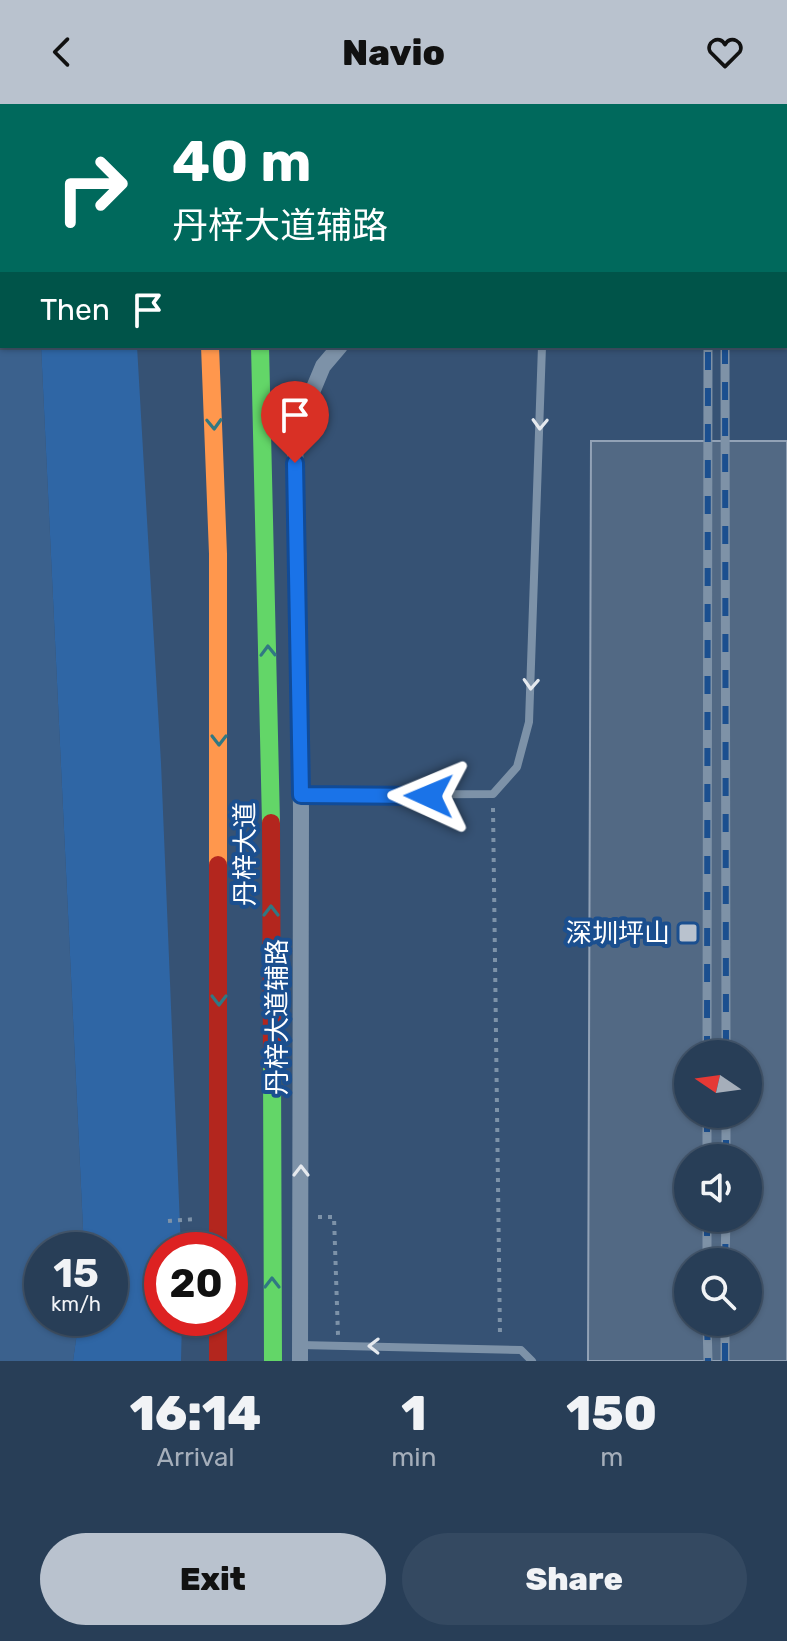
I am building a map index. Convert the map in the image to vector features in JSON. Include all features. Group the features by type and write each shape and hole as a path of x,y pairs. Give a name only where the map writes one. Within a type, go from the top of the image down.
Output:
{"main road":[{"name":"丹梓大道","path":"210,348 218,569 218,1232"},
{"name":"丹梓大道","path":"260,348 271,814 273,1361"},
{"path":"218,1336 218,1361"}],"street":[{"name":"丹梓大道辅路","path":"300,1353 301,795 295,433 323,366 338,348"}],"lane":[{"path":"301,795 493,794 517,767 529,722 542,348"},
{"path":"300,1353 338,1346 501,1349 521,1350 532,1361"}],"path":[{"path":"493,794 501,1349"},
{"path":"315,1217 334,1217 338,1346"},
{"path":"168,1221 185,1219"}],"shaded area":[{"path":"0,348 41,348 83,1232 24,1232 24,1336 76,1336 73,1361 0,1361"},
{"path":"41,348 137,348 161,763 180,1232 144,1232 144,1336 182,1336 181,1361 73,1361 76,1336 128,1336 128,1232 83,1232"}],"building":[{"name":"深圳坪山","path":"591,441 787,441 787,1361 588,1361"}],"railway":[{"path":"707,1040 708,348"},
{"path":"725,348 726,1040"},
{"path":"707,1128 707,1144"},
{"path":"726,1128 726,1144"},
{"path":"707,1232 707,1248"},
{"path":"725,1248 726,1232"},
{"path":"707,1336 708,1361"},
{"path":"725,1336 725,1361"}],"traffic: fast":[{"path":"260,348 271,823"},
{"path":"272,1064 273,1361"}],"traffic: slow":[{"path":"210,348 218,554 218,865"}],"traffic: jam":[{"path":"271,823 272,1064"},
{"path":"218,865 218,1232"},
{"path":"218,1336 218,1361"}],"place":[{"name":"深圳坪山","path":"688,933"}],"route":[{"path":"295,463 301,795 429,796"}]}
